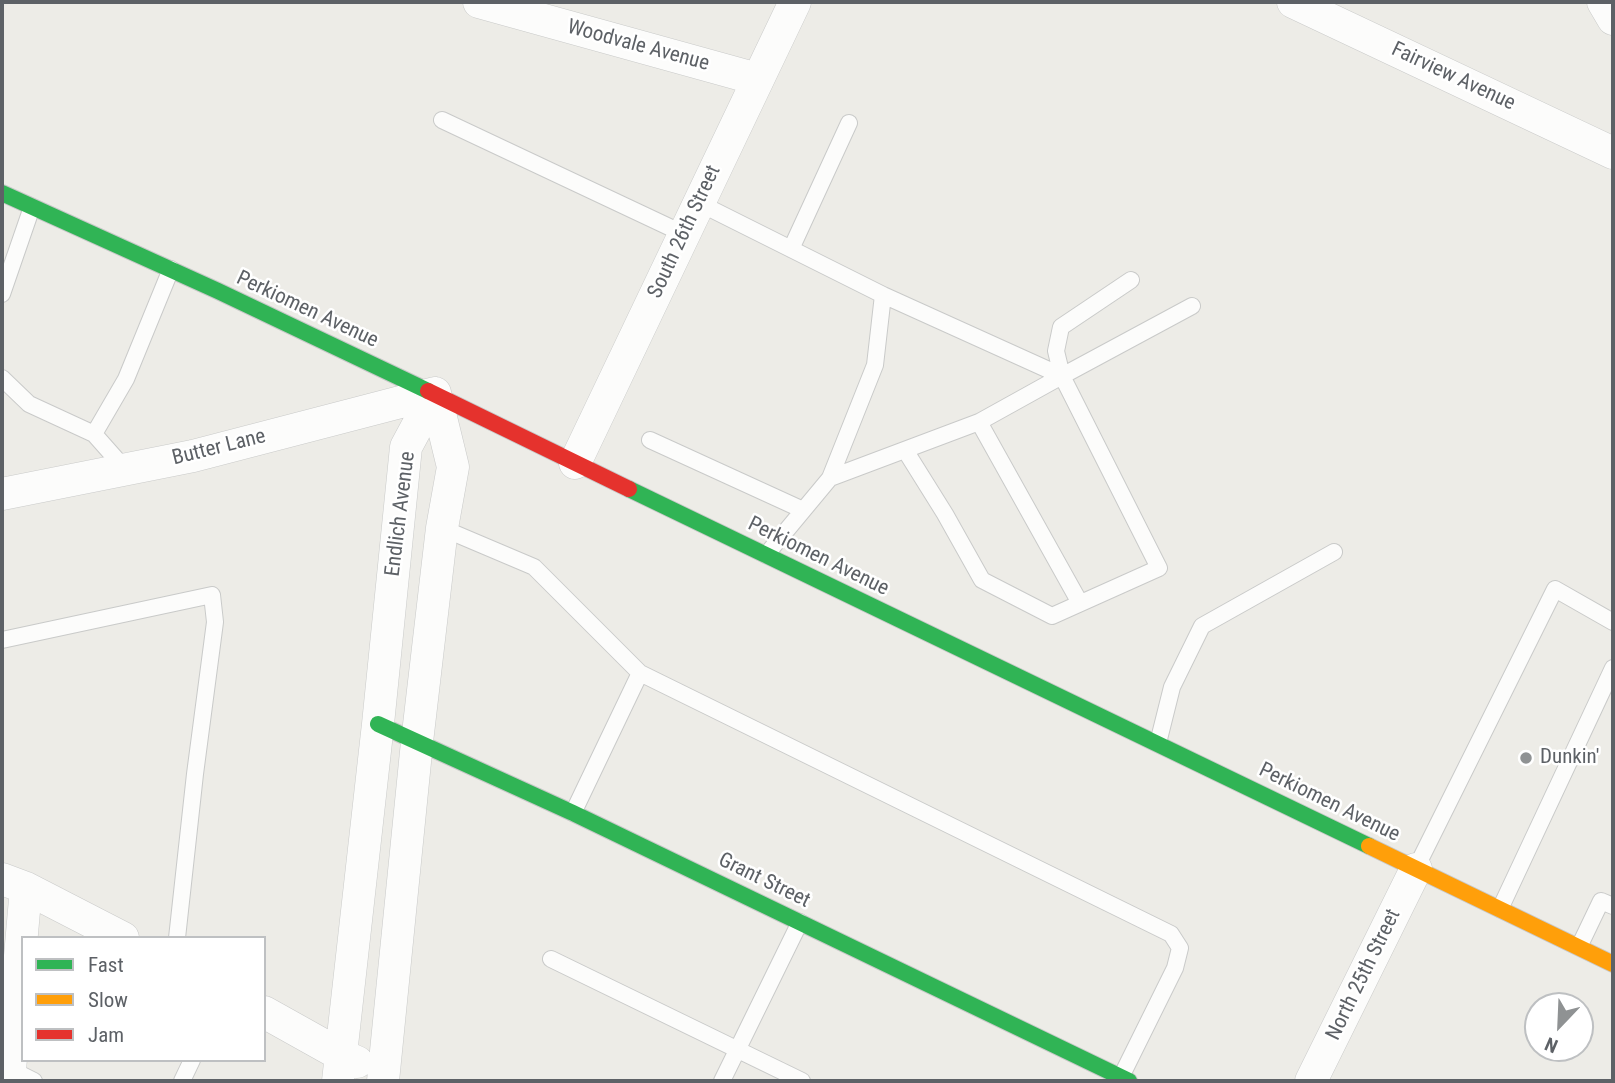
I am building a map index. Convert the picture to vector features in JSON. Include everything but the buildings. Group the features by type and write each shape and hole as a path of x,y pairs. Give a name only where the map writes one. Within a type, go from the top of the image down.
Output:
{"main road":[{"name":"Perkiomen Avenue","path":"2,193 435,393 1613,964"},
{"name":"Grant Street","path":"378,724 573,813 800,922 1099,1075 1125,1079"}],"street":[{"name":"Woodvale Avenue","path":"479,2 757,79"},
{"name":"South 26th Street","path":"575,463 795,2"},
{"name":"Fairview Avenue","path":"1293,2 1613,153"},
{"path":"1604,2 1613,19"},
{"name":"Butter Lane","path":"2,494 193,456 435,393"},
{"name":"Endlich Avenue","path":"390,1079 417,742 442,528 453,467 435,393"},
{"name":"Endlich Avenue","path":"339,1068 406,447 435,393"},
{"name":"North 25th Street","path":"1311,1081 1416,869"},
{"path":"13,1067 14,884 119,936"},
{"path":"266,1013 339,1068 390,1079"}],"lane":[{"path":"442,120 684,233"},
{"path":"791,249 849,123"},
{"path":"699,203 883,295 1062,376"},
{"path":"2,294 32,206"},
{"path":"94,434 126,379 171,269"},
{"path":"905,450 982,580 1052,616 1159,569 1062,376 1056,351 1061,327 1131,280"},
{"path":"766,555 830,478 875,365 883,295"},
{"path":"830,478 979,422 1192,306"},
{"path":"2,378 29,404 94,434 125,469"},
{"path":"979,422 1080,603"},
{"path":"650,440 803,510"},
{"path":"442,528 534,567 640,673 1171,934 1180,948 1175,968 1125,1079"},
{"path":"1157,743 1172,687 1202,626 1334,552"},
{"path":"1416,869 1555,589 1613,622"},
{"path":"2,640 212,595 215,622 177,936"},
{"path":"1500,909 1613,668"},
{"path":"573,813 640,673"},
{"path":"1579,947 1609,900"},
{"path":"722,1081 800,922"},
{"path":"551,960 802,1081"},
{"path":"182,1081 191,1062"}],"traffic: fast":[{"path":"2,193 218,291 428,391"},
{"path":"629,489 1369,846"},
{"path":"378,724 573,813 1129,1081"}],"traffic: slow":[{"path":"1369,846 1613,964"}],"traffic: jam":[{"path":"428,391 629,489"}],"place":[{"name":"Dunkin'","path":"1526,758"}]}
